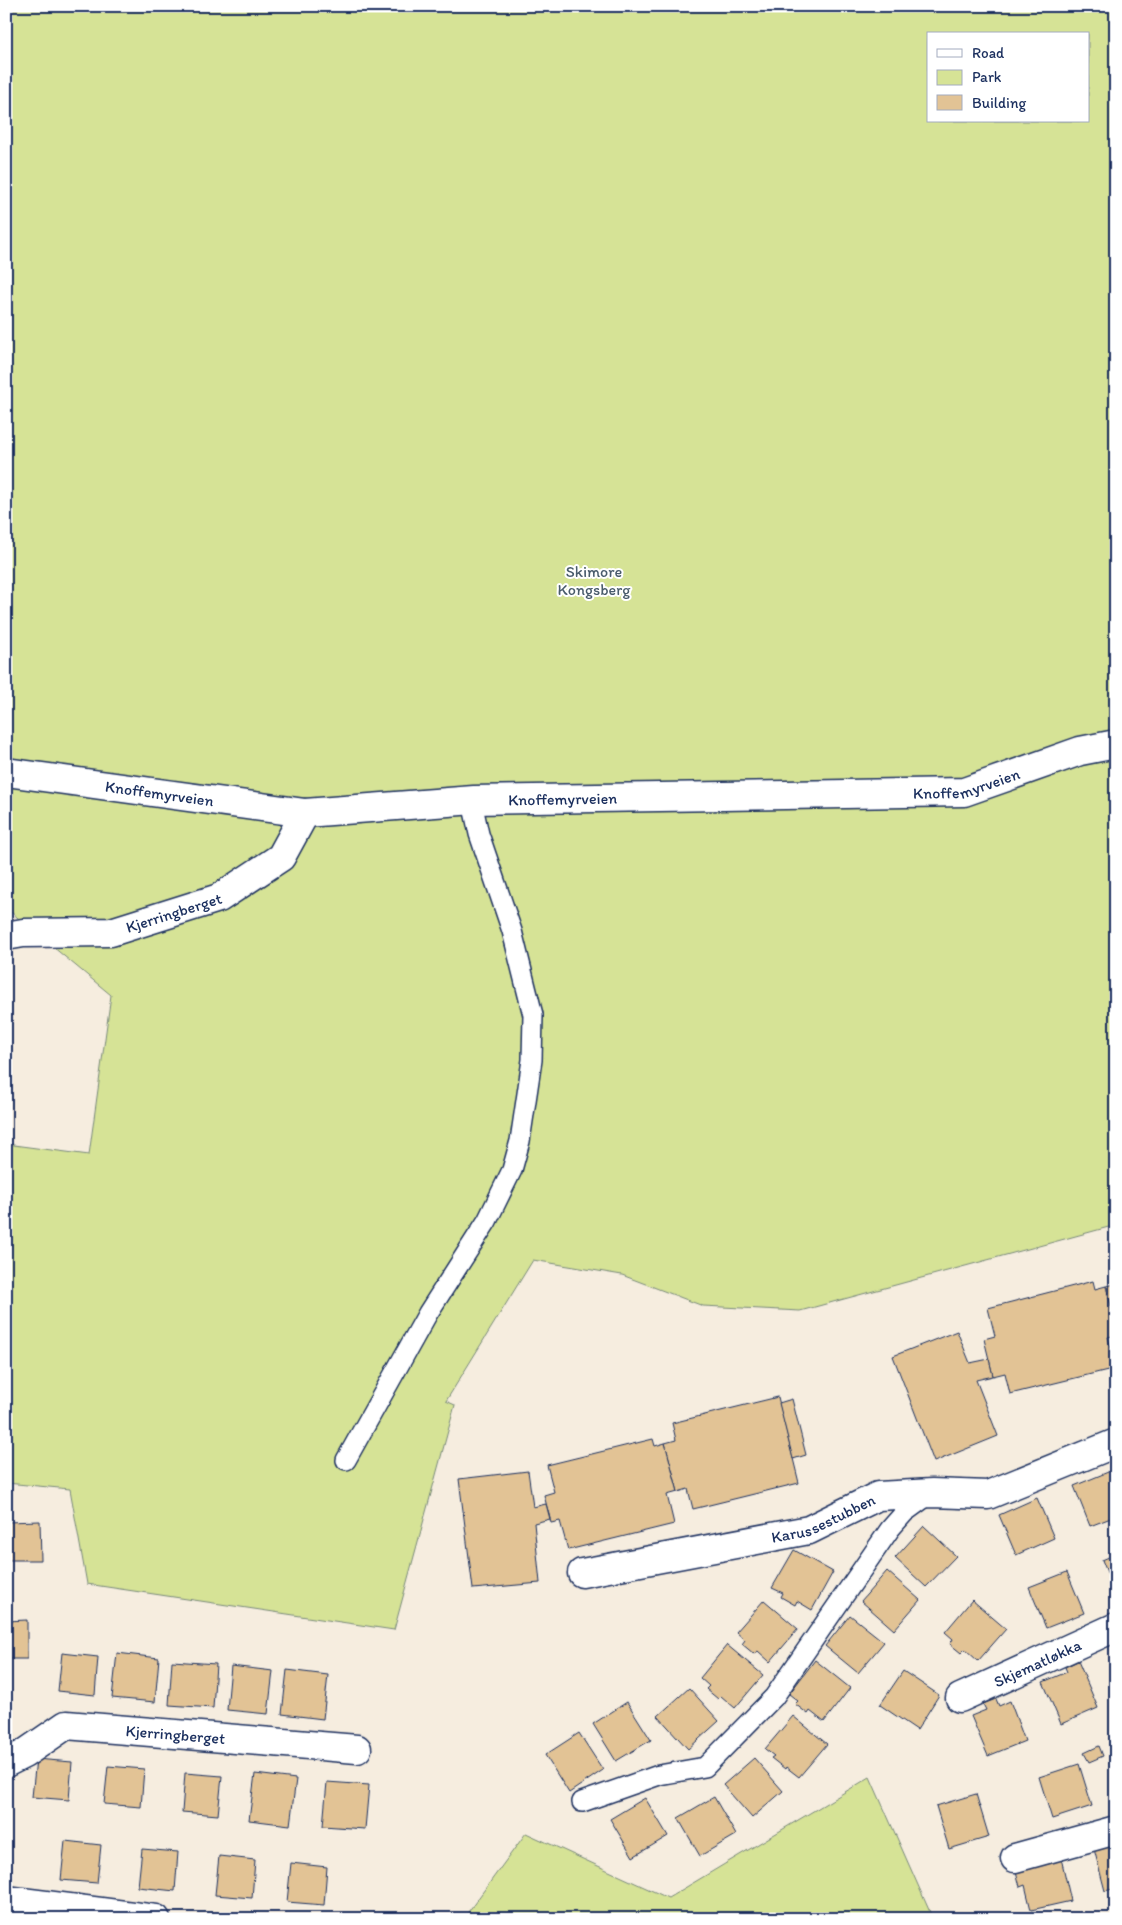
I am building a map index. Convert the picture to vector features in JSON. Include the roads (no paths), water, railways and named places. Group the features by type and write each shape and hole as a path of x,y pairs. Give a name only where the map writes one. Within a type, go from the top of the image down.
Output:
{"street":[{"name":"Knoffemyrveien","path":"6,772 305,813 474,800 964,792 1080,751 1116,744"},
{"name":"Kjerringberget","path":"6,936 23,933 111,932 219,898 281,857 305,813"},
{"name":"Karussestubben","path":"582,1573 808,1530 878,1496 932,1493 988,1495 1116,1443"},
{"name":"Skjematløkka","path":"960,1698 1116,1627"},
{"name":"Kjerringberget","path":"6,1763 24,1754 66,1725 357,1749"},
{"path":"1015,1858 1116,1830"},
{"path":"6,1900 156,1919"}],"lane":[{"path":"346,1460 428,1313 487,1221 512,1170 520,1141 532,1060 533,1015 512,931 479,834 474,811 474,800"},
{"path":"582,1802 659,1775 706,1767 774,1697 890,1528 905,1512 932,1493"}],"park label":[{"name":"Skimore Kongsberg","path":"594,580"}]}
